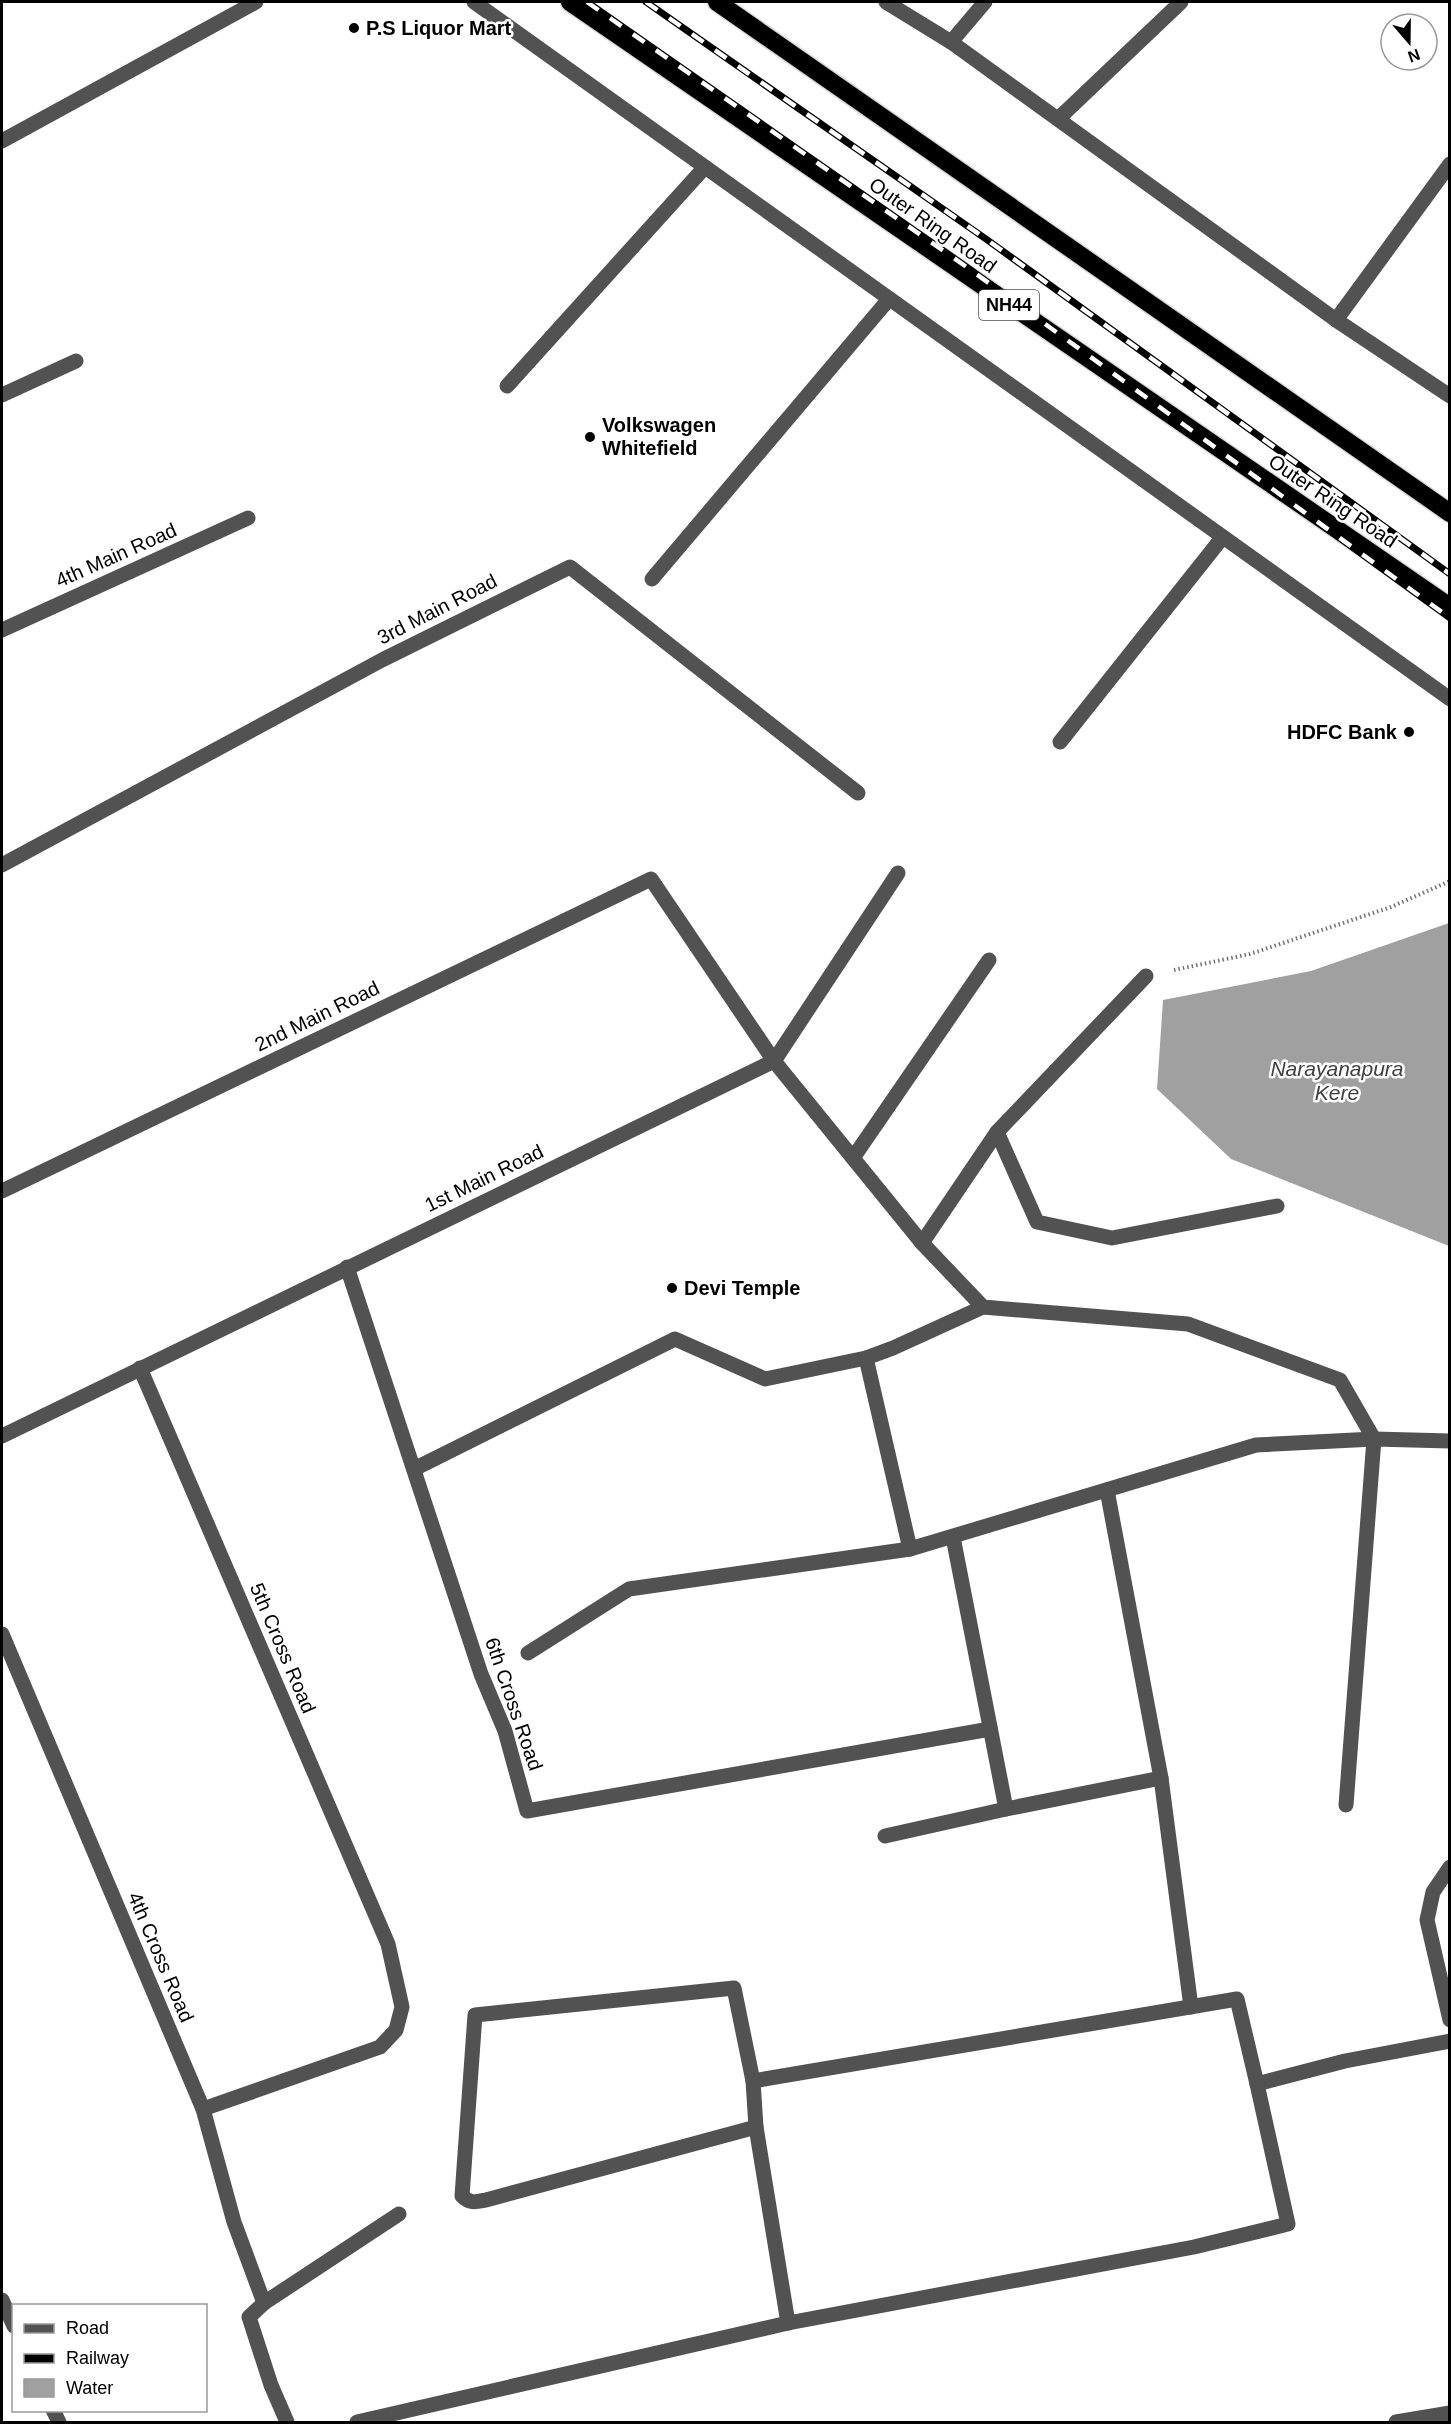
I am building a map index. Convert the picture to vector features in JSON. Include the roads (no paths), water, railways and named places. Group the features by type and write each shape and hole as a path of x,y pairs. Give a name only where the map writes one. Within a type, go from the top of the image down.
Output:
{"highway":[{"name":"Outer Ring Road","path":"570,2 1449,607"},
{"path":"717,2 1449,513"}],"street":[{"path":"2,141 256,2"},
{"path":"474,2 1449,699"},
{"path":"886,2 951,42 1336,320 1449,396"},
{"path":"951,42 985,2"},
{"path":"1058,120 1181,2"},
{"path":"1336,320 1449,164"},
{"path":"507,386 705,167"},
{"path":"652,579 889,299"},
{"path":"2,395 76,361"},
{"name":"4th Main Road","path":"2,630 248,518"},
{"path":"1060,742 1222,538"},
{"name":"3rd Main Road","path":"2,865 382,660 570,567 858,794"},
{"path":"898,873 774,1061 922,1243 983,1307"},
{"name":"2nd Main Road","path":"2,1191 651,879 774,1061"},
{"path":"853,1158 989,960"},
{"path":"922,1243 997,1132 1146,976"},
{"name":"1st Main Road","path":"2,1436 774,1061"},
{"path":"997,1132 1037,1222 1112,1238 1277,1206"},
{"name":"6th Cross Road","path":"347,1267 481,1674 506,1731 527,1811 990,1729"},
{"path":"414,1469 675,1339 765,1379 866,1358 983,1307 1188,1324 1340,1380 1374,1439 1346,1805"},
{"path":"866,1358 910,1549"},
{"name":"5th Cross Road","path":"140,1368 388,1944 402,2007 396,2030 380,2047 203,2109"},
{"path":"528,1653 628,1589 910,1549 1256,1445 1374,1439 1449,1441"},
{"path":"1107,1490 1161,1778 1191,2007"},
{"path":"953,1537 1006,1809"},
{"name":"4th Cross Road","path":"2,1634 203,2109 234,2222 264,2303"},
{"path":"885,1836 1161,1778"},
{"path":"1449,1867 1433,1892 1427,1920 1449,2020"},
{"path":"756,2127 474,2203 462,2196 475,2015 734,1988 753,2081 756,2127 788,2323"},
{"path":"357,2422 788,2323 1194,2247 1288,2223 1238,1999 753,2081"},
{"path":"1257,2084 1345,2061 1449,2041"},
{"path":"287,2422 271,2385 249,2317 264,2303 399,2214"},
{"path":"2,2300 12,2322"},
{"path":"1396,2422 1449,2413"}],"water":[{"name":"Narayanapura Kere","path":"1449,923 1449,1246 1231,1159 1157,1089 1163,1000 1311,971"}],"railway":[{"path":"587,2 968,268 1450,618"},
{"path":"646,2 986,239 1450,574"}],"place":[{"name":"P.S Liquor Mart","path":"354,28"},
{"name":"Volkswagen Whitefield","path":"590,437"},
{"name":"HDFC Bank","path":"1409,732"},
{"name":"Devi Temple","path":"672,1288"}]}
